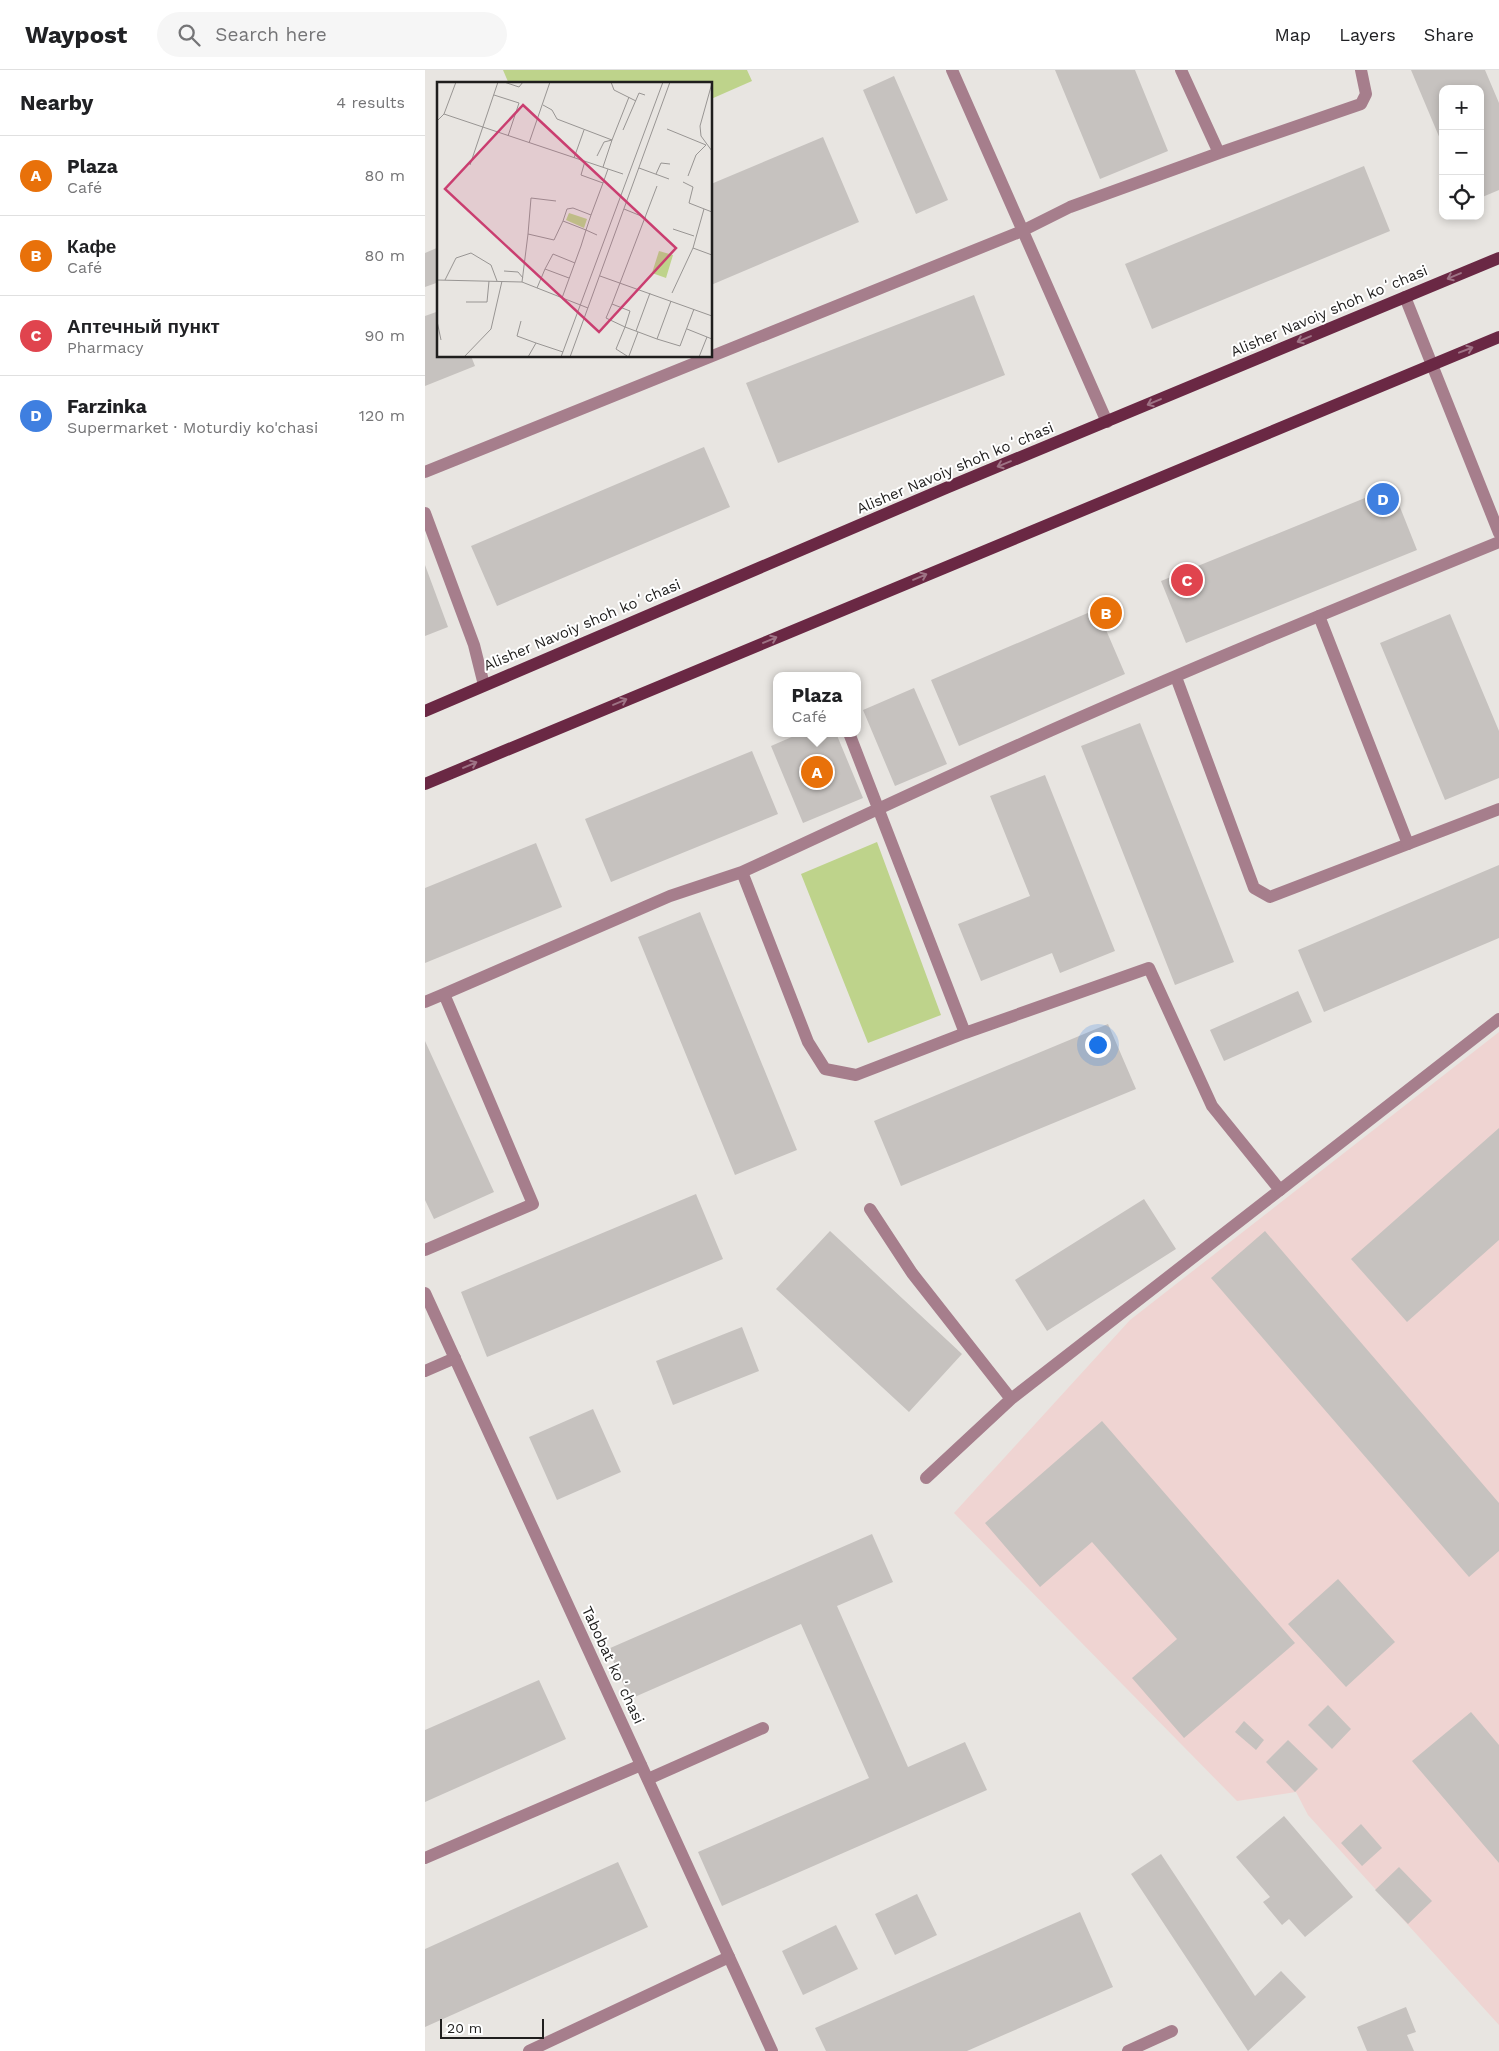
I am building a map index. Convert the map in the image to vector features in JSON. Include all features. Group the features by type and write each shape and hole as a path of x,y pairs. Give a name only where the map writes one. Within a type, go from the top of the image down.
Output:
{"main road":[{"name":"Alisher Navoiy shoh koʻchasi","path":"425,710 1499,258"},
{"path":"425,784 1499,337"}],"street":[{"path":"952,70 1107,422"},
{"path":"1181,70 1219,153"},
{"path":"713,356 1022,231 1070,207 1361,104 1366,94 1361,70"},
{"path":"1405,297 1433,363 1499,533"},
{"path":"425,472 707,358"},
{"path":"425,513 474,645 484,685"},
{"path":"425,1002 670,896 742,872 1025,742 1176,676 1499,542"},
{"path":"1319,616 1408,844"},
{"path":"1176,676 1253,888 1270,896 1499,809"},
{"path":"851,737 965,1033"},
{"path":"742,872 808,1042 825,1069 856,1075 965,1033 1149,968 1212,1106 1280,1190"},
{"path":"425,1250 533,1204 444,994"},
{"path":"926,1478 1011,1399 1499,1019"},
{"path":"870,1209 912,1273 1011,1399"},
{"name":"Tabobat koʻchasi","path":"425,1293 772,2051"},
{"path":"425,1371 455,1358"},
{"path":"648,1779 763,1728"},
{"path":"425,1858 641,1765"},
{"path":"529,2051 729,1957"},
{"path":"1128,2051 1172,2031"}],"shaded area":[{"path":"1499,1032 1499,2025 1308,1815 1296,1792 1237,1801 954,1513 1130,1320"}],"green space":[{"path":"503,70 747,70 752,81 713,98 713,82 508,82"},
{"path":"877,842 941,1015 868,1043 801,874"}],"building":[{"path":"1055,70 1135,70 1168,151 1100,179"},
{"path":"1411,70 1485,70 1499,103 1499,190 1484,196 1484,85 1439,85 1439,136"},
{"path":"894,76 948,200 916,214 863,90"},
{"path":"823,137 859,222 713,284 713,183"},
{"path":"1364,166 1390,231 1152,329 1125,264"},
{"path":"437,248 437,283 425,287 425,253"},
{"path":"974,295 1005,375 778,463 746,383"},
{"path":"437,312 437,358 472,358 475,366 425,386 425,316"},
{"path":"704,447 730,507 497,606 471,546"},
{"path":"1392,487 1417,550 1186,643 1161,581"},
{"path":"425,565 448,627 425,636"},
{"path":"1097,609 1125,674 959,746 931,680"},
{"path":"1450,614 1499,731 1499,778 1445,800 1380,643"},
{"path":"914,688 947,764 895,786 863,710"},
{"path":"1140,723 1234,962 1175,985 1081,746"},
{"path":"792,737 838,737 863,798 803,823 771,746"},
{"path":"752,751 778,814 611,882 585,819"},
{"path":"1045,775 1115,951 1060,973 1052,953 981,981 958,924 1030,896 990,796"},
{"path":"536,843 562,907 425,963 425,888"},
{"path":"1499,865 1499,938 1324,1012 1298,950"},
{"path":"700,912 797,1150 735,1175 638,937"},
{"path":"1298,991 1312,1022 1224,1061 1210,1030"},
{"path":"1108,1024 1136,1089 901,1186 874,1121"},
{"path":"425,1041 494,1192 434,1219 425,1200"},
{"path":"1499,1128 1499,1240 1407,1322 1351,1259"},
{"path":"696,1194 723,1259 487,1357 461,1292"},
{"path":"1144,1199 1176,1249 1047,1331 1015,1280"},
{"path":"830,1231 962,1354 909,1412 776,1289"},
{"path":"1265,1231 1499,1503 1499,1551 1469,1577 1211,1278"},
{"path":"742,1327 759,1371 673,1405 656,1361"},
{"path":"593,1409 621,1472 557,1500 529,1437"},
{"path":"1102,1421 1295,1643 1184,1738 1132,1678 1177,1639 1092,1542 1040,1587 985,1523"},
{"path":"872,1534 893,1582 837,1606 908,1767 965,1742 987,1790 722,1906 698,1852 869,1778 801,1624 630,1699 608,1649"},
{"path":"1338,1579 1395,1642 1346,1687 1288,1624"},
{"path":"539,1680 566,1739 425,1802 425,1730"},
{"path":"1328,1705 1351,1729 1332,1749 1308,1725"},
{"path":"1471,1712 1499,1745 1499,1863 1412,1761"},
{"path":"1244,1721 1264,1740 1256,1750 1235,1732"},
{"path":"1288,1740 1318,1769 1295,1792 1266,1762"},
{"path":"1284,1816 1353,1897 1305,1937 1289,1919 1282,1925 1263,1902 1270,1897 1236,1857"},
{"path":"1361,1824 1382,1848 1362,1866 1341,1843"},
{"path":"1161,1854 1255,1996 1281,1971 1306,1997 1248,2051 1131,1874"},
{"path":"618,1862 648,1927 425,2027 425,1949"},
{"path":"1399,1867 1432,1901 1408,1924 1375,1890"},
{"path":"917,1894 937,1935 895,1955 875,1914"},
{"path":"1080,1912 1113,1987 967,2051 826,2051 815,2028"},
{"path":"836,1925 858,1969 803,1995 782,1951"},
{"path":"1406,2007 1416,2032 1407,2035 1414,2051 1367,2051 1357,2027"}],"place":[{"name":"Farzinka","path":"1383,499"},
{"name":"Аптечный пункт","path":"1187,580"},
{"name":"Кафе","path":"1106,613"},
{"name":"Plaza","path":"817,772"}]}
